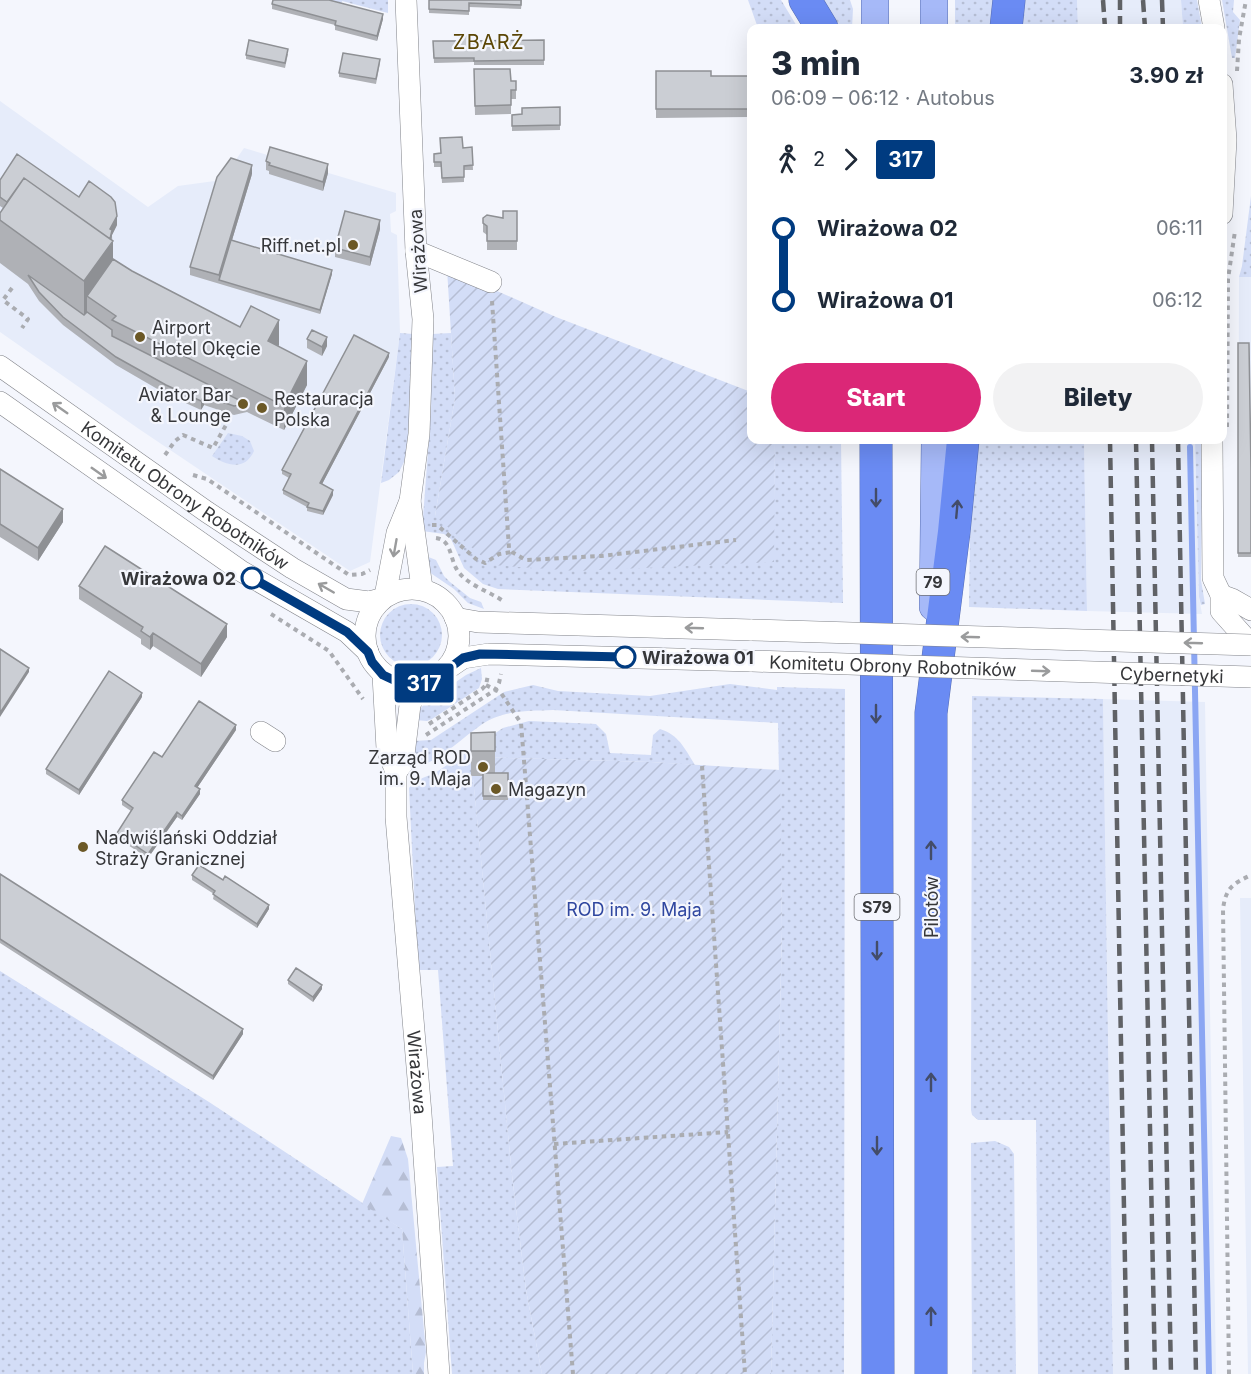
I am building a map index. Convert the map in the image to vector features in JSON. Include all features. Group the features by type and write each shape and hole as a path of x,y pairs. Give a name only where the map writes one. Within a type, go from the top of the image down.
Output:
{"highway":[{"path":"805,0 820,24"},
{"path":"1006,24 1009,0"},
{"name":"S79","path":"876,444 878,1374"},
{"path":"931,713 963,444"},
{"name":"Pilotów","path":"931,713 931,1374"}],"main road":[{"path":"875,0 875,24"},
{"path":"934,0 934,24"},
{"name":"Pilotów","path":"931,713 935,444"}],"street":[{"name":"Wirażowa","path":"383,598 397,533 410,501 419,434 423,319 416,251 406,0"},
{"path":"867,0 874,24"},
{"path":"1209,0 1213,24"},
{"path":"1227,125 1230,79"},
{"path":"1227,167 1229,220"},
{"path":"416,251 491,291"},
{"name":"Komitetu Obrony Robotników","path":"0,366 292,568 346,599 369,602 383,598"},
{"name":"Komitetu Obrony Robotników","path":"0,402 240,571 347,632 368,652"},
{"path":"1220,444 1213,572 1216,587 1221,595 1221,611 1251,643"},
{"name":"Wirażowa","path":"410,501 422,588"},
{"path":"411,587 422,588 439,596 455,618 458,644 447,669 436,678 418,685 398,682 383,675 372,662 366,642 369,620 383,598 397,590 411,587"},
{"path":"1221,595 1232,598 1251,610"},
{"name":"Komitetu Obrony Robotników","path":"455,618 478,622 1091,640"},
{"name":"Cybernetyki","path":"1091,640 1251,643"},
{"name":"Komitetu Obrony Robotników","path":"447,669 463,658 489,654 1091,673"},
{"name":"Cybernetyki","path":"1091,673 1251,677"},
{"name":"Wirażowa","path":"383,675 387,749 396,772 397,828 421,1114 439,1374"},
{"name":"Wirażowa","path":"396,772 403,763 410,705 418,685"}],"path":[{"path":"1230,79 1246,0"},
{"path":"1227,299 1229,220"},
{"path":"12,288 3,300 28,319 22,328"},
{"path":"491,291 509,548 512,552 526,560 601,556 736,540"},
{"path":"165,455 175,441 183,435 213,448 226,425 223,412"},
{"path":"186,474 207,479 349,575 362,574 373,568 375,563"},
{"path":"437,525 476,559 485,563 499,554 512,552"},
{"path":"416,536 442,539 447,543 457,570 485,591 504,602 511,602"},
{"path":"268,609 276,619 329,651 367,708"},
{"path":"421,726 428,724 486,685 489,665"},
{"path":"421,736 430,733 495,690 501,677 501,666"},
{"path":"486,685 501,693 521,723 573,1374"},
{"path":"702,766 745,1374"},
{"path":"1229,1374 1223,909 1225,897 1230,888 1251,875"},
{"path":"554,1144 728,1132"}],"shaded area":[{"path":"1077,0 1181,0 1183,24 1078,24"},
{"path":"0,101 148,207 178,186 222,180 244,148 396,193 396,211 390,214 391,232 397,235 400,333 370,562 350,571 0,332"},
{"path":"1239,277 1251,277 1251,557 1238,557"},
{"path":"1084,444 1195,444 1199,597 1202,614 1087,611"},
{"path":"1103,699 1205,702 1216,1374 1113,1374"},
{"path":"1240,898 1251,898 1251,1374 1248,1374"}],"green space":[{"path":"312,0 388,0 388,13 342,1 341,8"},
{"path":"748,0 781,0 796,24 757,24"},
{"path":"819,0 850,0 853,9 852,24 832,24"},
{"path":"955,0 997,0 994,24 955,24"},
{"path":"1023,0 1077,0 1078,24 1020,24"},
{"path":"1181,0 1197,0 1201,24 1183,24"},
{"path":"1222,0 1234,0 1233,12 1240,20 1235,58 1232,58"},
{"path":"1251,196 1251,277 1239,277 1242,266"},
{"path":"447,269 556,317 747,390 747,444 775,444 774,562 577,571 492,565 435,516 455,398"},
{"path":"400,333 413,334 408,442 404,462 399,472 381,483"},
{"path":"451,333 455,398 435,516 773,562 775,444 841,444 843,603 498,589 483,584 464,568 451,539 444,534 422,531 431,411 432,334"},
{"path":"228,433 242,436 250,441 254,451 246,462 235,465 212,456"},
{"path":"977,444 1084,444 1087,611 969,607 970,536"},
{"path":"1195,444 1202,444 1201,580 1205,604 1201,605"},
{"path":"426,556 436,560 444,576 470,598 481,602 484,609 468,603 454,589 432,574 426,568"},
{"path":"405,604 417,604 433,613 440,623 442,635 440,647 433,657 417,666 405,666 394,661 385,652 380,641 380,629 385,618 394,609"},
{"path":"481,668 482,679 479,688 432,719 415,720 424,704 466,675"},
{"path":"730,684 777,690 777,687 845,689 844,1374 771,1374 782,930 778,723 553,710 525,711 489,720 446,752 423,765 412,757 414,741 431,740 504,692 533,685 558,691 650,696"},
{"path":"972,696 1103,699 1113,1374 1038,1374 1036,1120 978,1120 972,1115"},
{"path":"529,721 596,724 606,734 610,753 651,755 653,735 660,729 677,739 695,765 471,757 471,777 473,777 512,1175 526,1290 542,1374 452,1374 437,1167 453,1166 438,970 418,970 409,788 415,781 435,773 503,728"},
{"name":"ROD im. 9. Maja","path":"471,757 651,762 780,770 782,930 771,1374 542,1374 526,1290 512,1175 473,778 471,777"},
{"path":"0,971 209,1102 402,1229 413,1374 0,1374"},
{"path":"391,1136 401,1138 408,1159 426,1352 424,1374 413,1374 402,1229 362,1204"},
{"path":"995,1141 1009,1147 1014,1154 1016,1374 972,1374 971,1143"}],"building":[{"path":"273,0 329,0 383,14 377,36 335,25 336,21 272,4"},
{"path":"429,0 521,0 521,5 469,3 469,11 429,9"},
{"path":"462,36 467,36 468,41 544,40 544,60 474,61 474,58 434,58 433,41 462,41"},
{"path":"249,40 288,49 285,63 246,55"},
{"path":"343,53 380,59 376,79 339,73"},
{"path":"474,69 510,69 511,81 516,81 516,90 511,90 511,105 475,106"},
{"path":"656,71 711,71 711,76 747,76 747,109 656,109"},
{"path":"560,107 560,125 512,126 512,115 522,114 522,108"},
{"path":"462,137 463,148 472,147 473,165 464,166 464,177 442,178 441,162 434,162 434,154 441,153 440,138"},
{"path":"270,147 328,164 323,182 269,165 270,163 266,161"},
{"path":"17,154 79,197 89,181 111,197 115,202 117,216 110,229 112,230 110,239 24,178 7,202 0,197 0,180"},
{"path":"231,158 252,165 219,275 190,267 217,177"},
{"path":"24,178 113,241 84,281 0,220 0,213"},
{"path":"345,211 380,220 370,257 335,248"},
{"path":"503,211 517,211 517,241 487,241 487,226 483,223 483,218 487,215 503,218"},
{"path":"231,240 332,270 320,310 219,280"},
{"path":"113,259 240,327 251,306 279,320 268,341 307,361 284,406 112,320 116,316 87,296"},
{"path":"28,275 84,315 87,312 112,330 112,336 247,404 234,406 204,396 201,401 166,385 116,357 63,317 39,292"},
{"path":"312,330 327,337 322,347 307,339"},
{"path":"354,335 389,353 320,483 333,490 323,511 307,507 309,503 283,490 291,474 282,470"},
{"path":"1238,343 1249,343 1251,553 1238,553"},
{"path":"0,469 63,509 38,548 0,524"},
{"path":"105,546 227,624 201,664 153,633 150,637 141,631 143,627 79,586"},
{"path":"0,649 29,668 0,713"},
{"path":"109,671 142,693 79,790 46,769"},
{"path":"199,701 236,725 195,786 200,789 182,816 177,812 148,854 117,833 133,808 122,800 154,752 162,757"},
{"path":"495,732 495,751 471,751 471,733"},
{"name":"Magazyn","path":"483,773 508,773 508,796 483,796"},
{"path":"199,865 223,880 225,876 269,905 257,924 213,894 215,891 192,875"},
{"path":"0,874 243,1029 213,1076 0,939"},
{"path":"296,968 322,985 313,997 288,980"}],"waterway":[{"path":"1190,447 1209,1374"}],"railway":[{"path":"1103,0 1105,24"},
{"path":"1120,0 1120,24"},
{"path":"1143,0 1145,24"},
{"path":"1162,0 1163,24"},
{"path":"1110,444 1127,1374"},
{"path":"1136,444 1155,1374"},
{"path":"1152,444 1171,1374"},
{"path":"1178,444 1196,1374"}],"bus line":[{"name":"317","path":"252,578 347,632 368,652 372,662 383,675 407,685 425,683 436,678 463,658 480,654 625,657"}],"place":[{"name":"Riff.net.pl","path":"353,245"},
{"name":"Airport Hotel Okęcie","path":"140,337"},
{"name":"Aviator Bar & Lounge","path":"243,404"},
{"name":"Restauracja Polska","path":"262,408"},
{"name":"Wirażowa 02","path":"252,578"},
{"name":"Wirażowa 01","path":"625,657"},
{"name":"Zarząd ROD im. 9. Maja","path":"483,767"},
{"name":"Magazyn","path":"496,789"},
{"name":"Nadwiślański Oddział Straży Granicznej","path":"83,847"}],"district":[{"name":"ZBARŻ","path":"489,42"}]}
